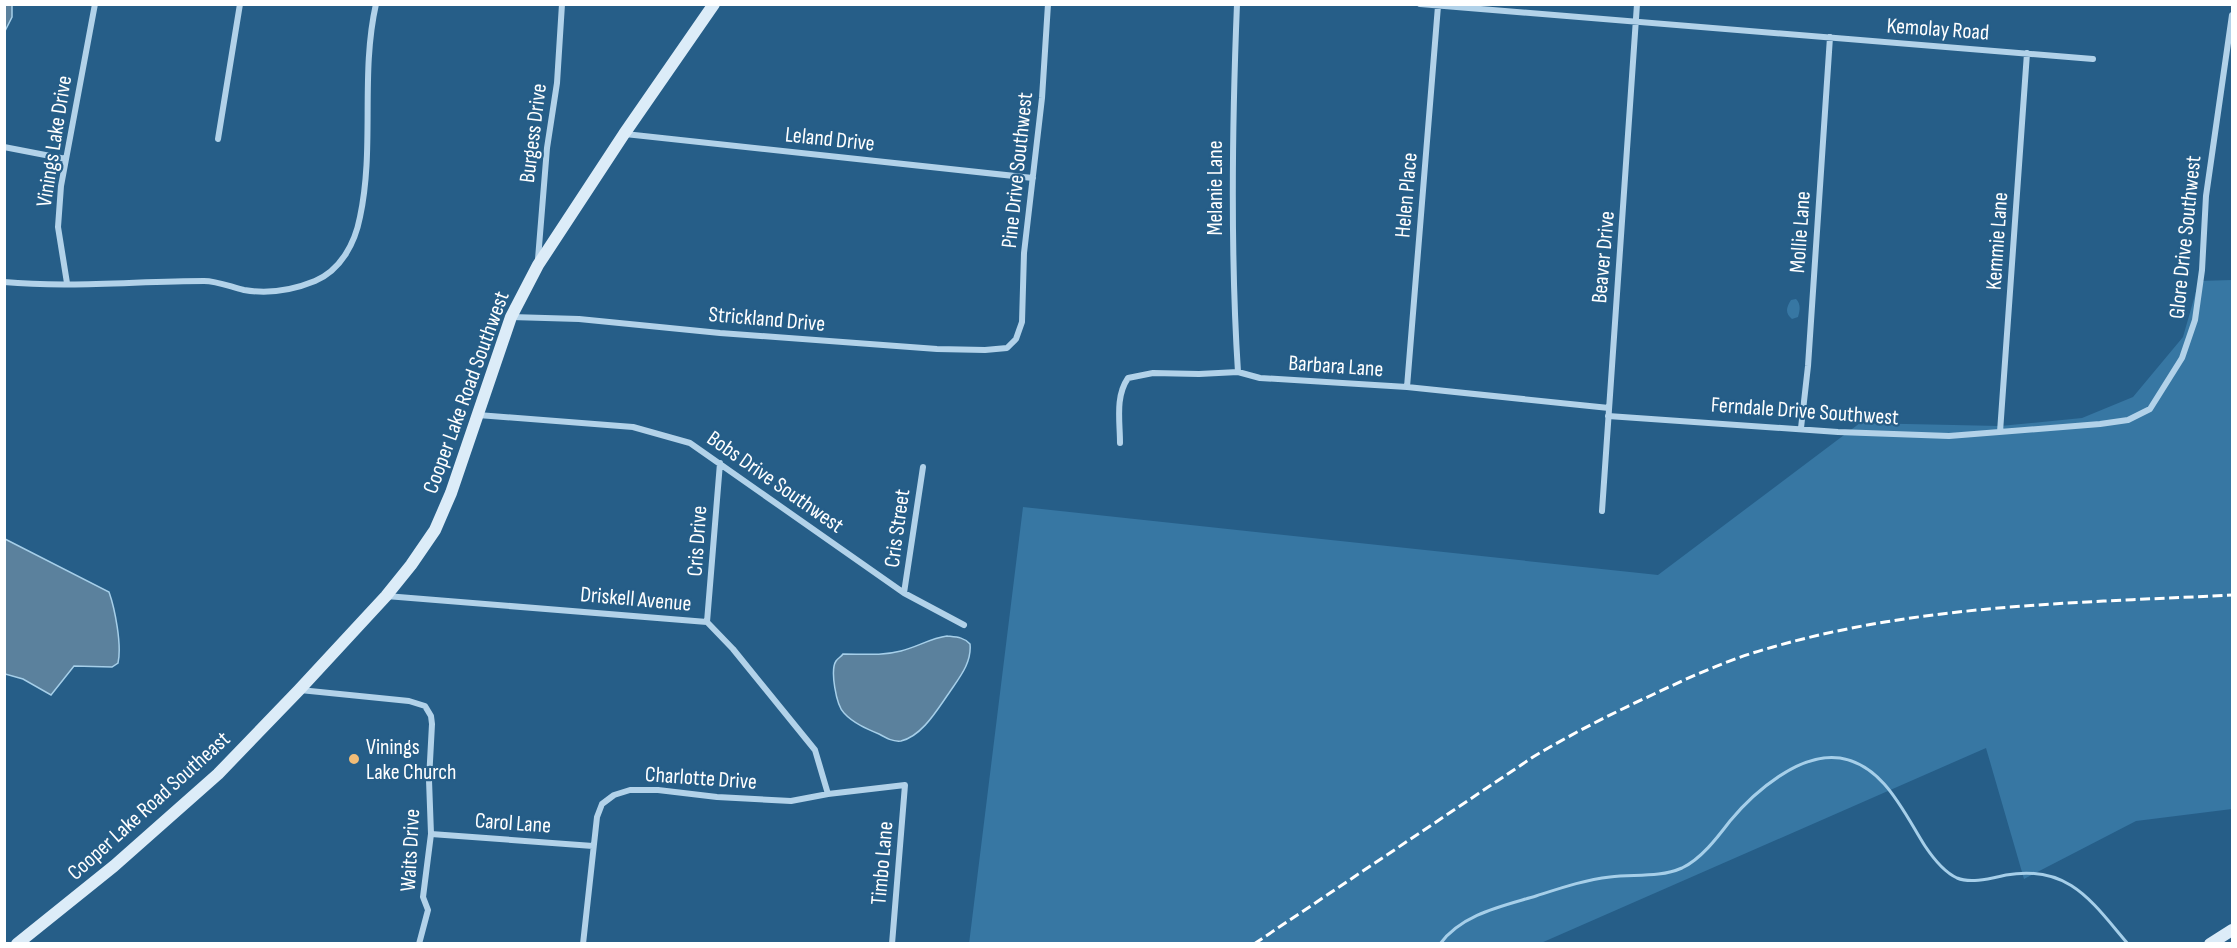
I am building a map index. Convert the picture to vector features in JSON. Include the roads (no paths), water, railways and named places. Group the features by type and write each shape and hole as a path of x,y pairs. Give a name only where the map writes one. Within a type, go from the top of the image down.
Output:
{"street":[{"name":"Vinings Lake Drive","path":"67,283 58,227 61,186 95,4"},
{"path":"218,139 240,4"},
{"path":"4,282 43,285 208,281 262,292 289,290 318,280 344,260 360,219 365,188 370,29 376,4"},
{"name":"Burgess Drive","path":"538,265 562,4"},
{"name":"Cooper Lake Road Southwest","path":"299,690 386,596 435,530 452,493 511,317 538,265 624,134 714,4"},
{"name":"Pine Drive Southwest","path":"1016,339 1022,322 1024,253 1042,98 1048,4"},
{"name":"Melanie Lane","path":"1236,4 1231,183 1233,290 1238,372"},
{"name":"Kemolay Road","path":"1420,4 2093,59"},
{"name":"Beaver Drive","path":"1602,512 1637,4"},
{"name":"Helen Place","path":"1407,387 1438,6"},
{"name":"Glore Drive Southwest","path":"2000,432 2128,420 2150,409 2172,375 2190,339 2195,320 2202,270 2206,196 2232,15"},
{"name":"Mollie Lane","path":"1801,428 1808,366 1830,37"},
{"name":"Kemmie Lane","path":"2000,432 2027,53"},
{"name":"Leland Drive","path":"624,134 1033,178"},
{"path":"4,147 66,159"},
{"name":"Strickland Drive","path":"511,317 579,319 720,333 937,349 1007,348 1016,339"},
{"name":"Barbara Lane","path":"1120,443 1119,397 1122,387 1128,378 1153,373 1238,372 1260,378 1407,387 1608,412"},
{"name":"Ferndale Drive Southwest","path":"1608,412 1867,434 1937,436 2000,432"},
{"name":"Bobs Drive Southwest","path":"478,415 633,427 690,443 904,593 964,625"},
{"name":"Cris Drive","path":"707,622 720,463"},
{"name":"Cris Street","path":"904,593 923,467"},
{"name":"Driskell Avenue","path":"386,596 707,622 733,649 815,750 828,794"},
{"name":"Waits Drive","path":"299,690 409,701 424,706 431,716 429,780 431,834 423,897 428,910 419,944"},
{"name":"Cooper Lake Road Southeast","path":"17,944 91,885 218,774 299,690"},
{"name":"Charlotte Drive","path":"584,943 597,817 602,804 614,795 630,790 658,790 717,797 791,801 905,785"},
{"name":"Timbo Lane","path":"892,944 905,785"},
{"name":"Carol Lane","path":"431,834 593,846"},
{"path":"2210,944 2232,930"}],"waterway":[{"path":"1440,944 1460,925 1484,912 1591,880 1655,874 1682,868 1702,854 1740,810 1779,776 1809,761 1825,758 1840,758 1855,762 1881,780 1925,846 1943,868 1952,875 1963,880 1975,880 2028,873 2047,875 2063,881 2090,901 2128,944"}],"railway":[{"path":"1254,944 1533,757 1623,708 1742,656 1829,633 1943,614 2058,604 2232,595"}],"place":[{"name":"Vinings Lake Church","path":"354,759"}]}
